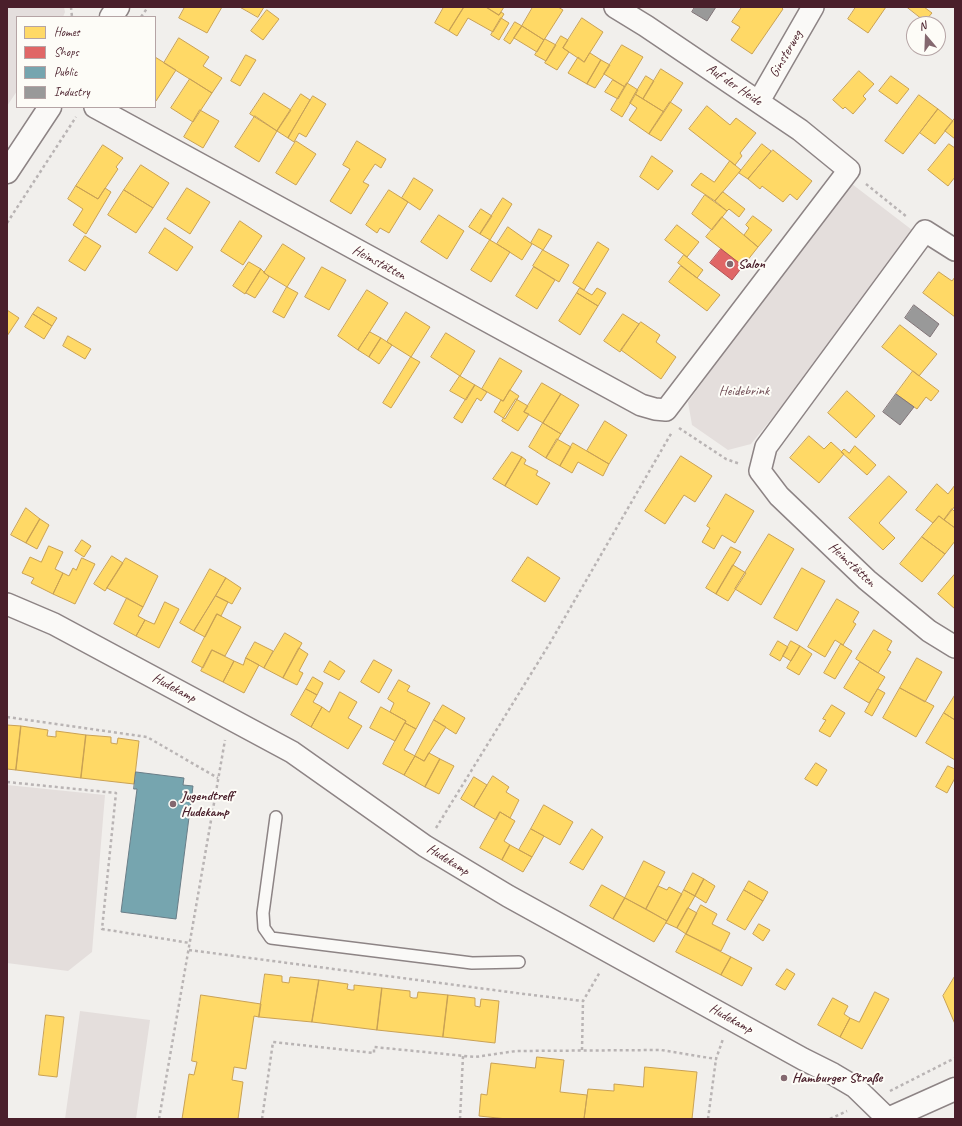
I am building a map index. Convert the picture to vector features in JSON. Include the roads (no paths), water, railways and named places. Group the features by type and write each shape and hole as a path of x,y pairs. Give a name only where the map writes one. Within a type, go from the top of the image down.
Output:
{"main road":[{"path":"112,16 118,7"},
{"path":"7,172 49,108"},
{"path":"892,1118 955,1089"}],"street":[{"name":"Auf der Heide","path":"615,7 646,26 800,130 849,170 671,418"},
{"name":"Ginsterweg","path":"758,101 813,7"},
{"name":"Heimstätten","path":"86,110 642,405 655,409 671,418"},
{"name":"Heimstätten","path":"955,250 925,231 766,446 760,471 779,496 867,580 929,631 955,648"},
{"name":"Hudekamp","path":"7,604 54,624 292,752 425,846 508,896 611,954 833,1074 855,1087 869,1102 892,1118"}],"lane":[{"path":"276,817 263,913 264,928 271,938 472,963 519,962"}],"place":[{"name":"Salon","path":"730,264"},
{"name":"Jugendtreff Hudekamp","path":"173,804"},
{"name":"Hamburger Straße","path":"784,1078"}],"park label":[{"name":"Heidebrink","path":"744,391"}]}
